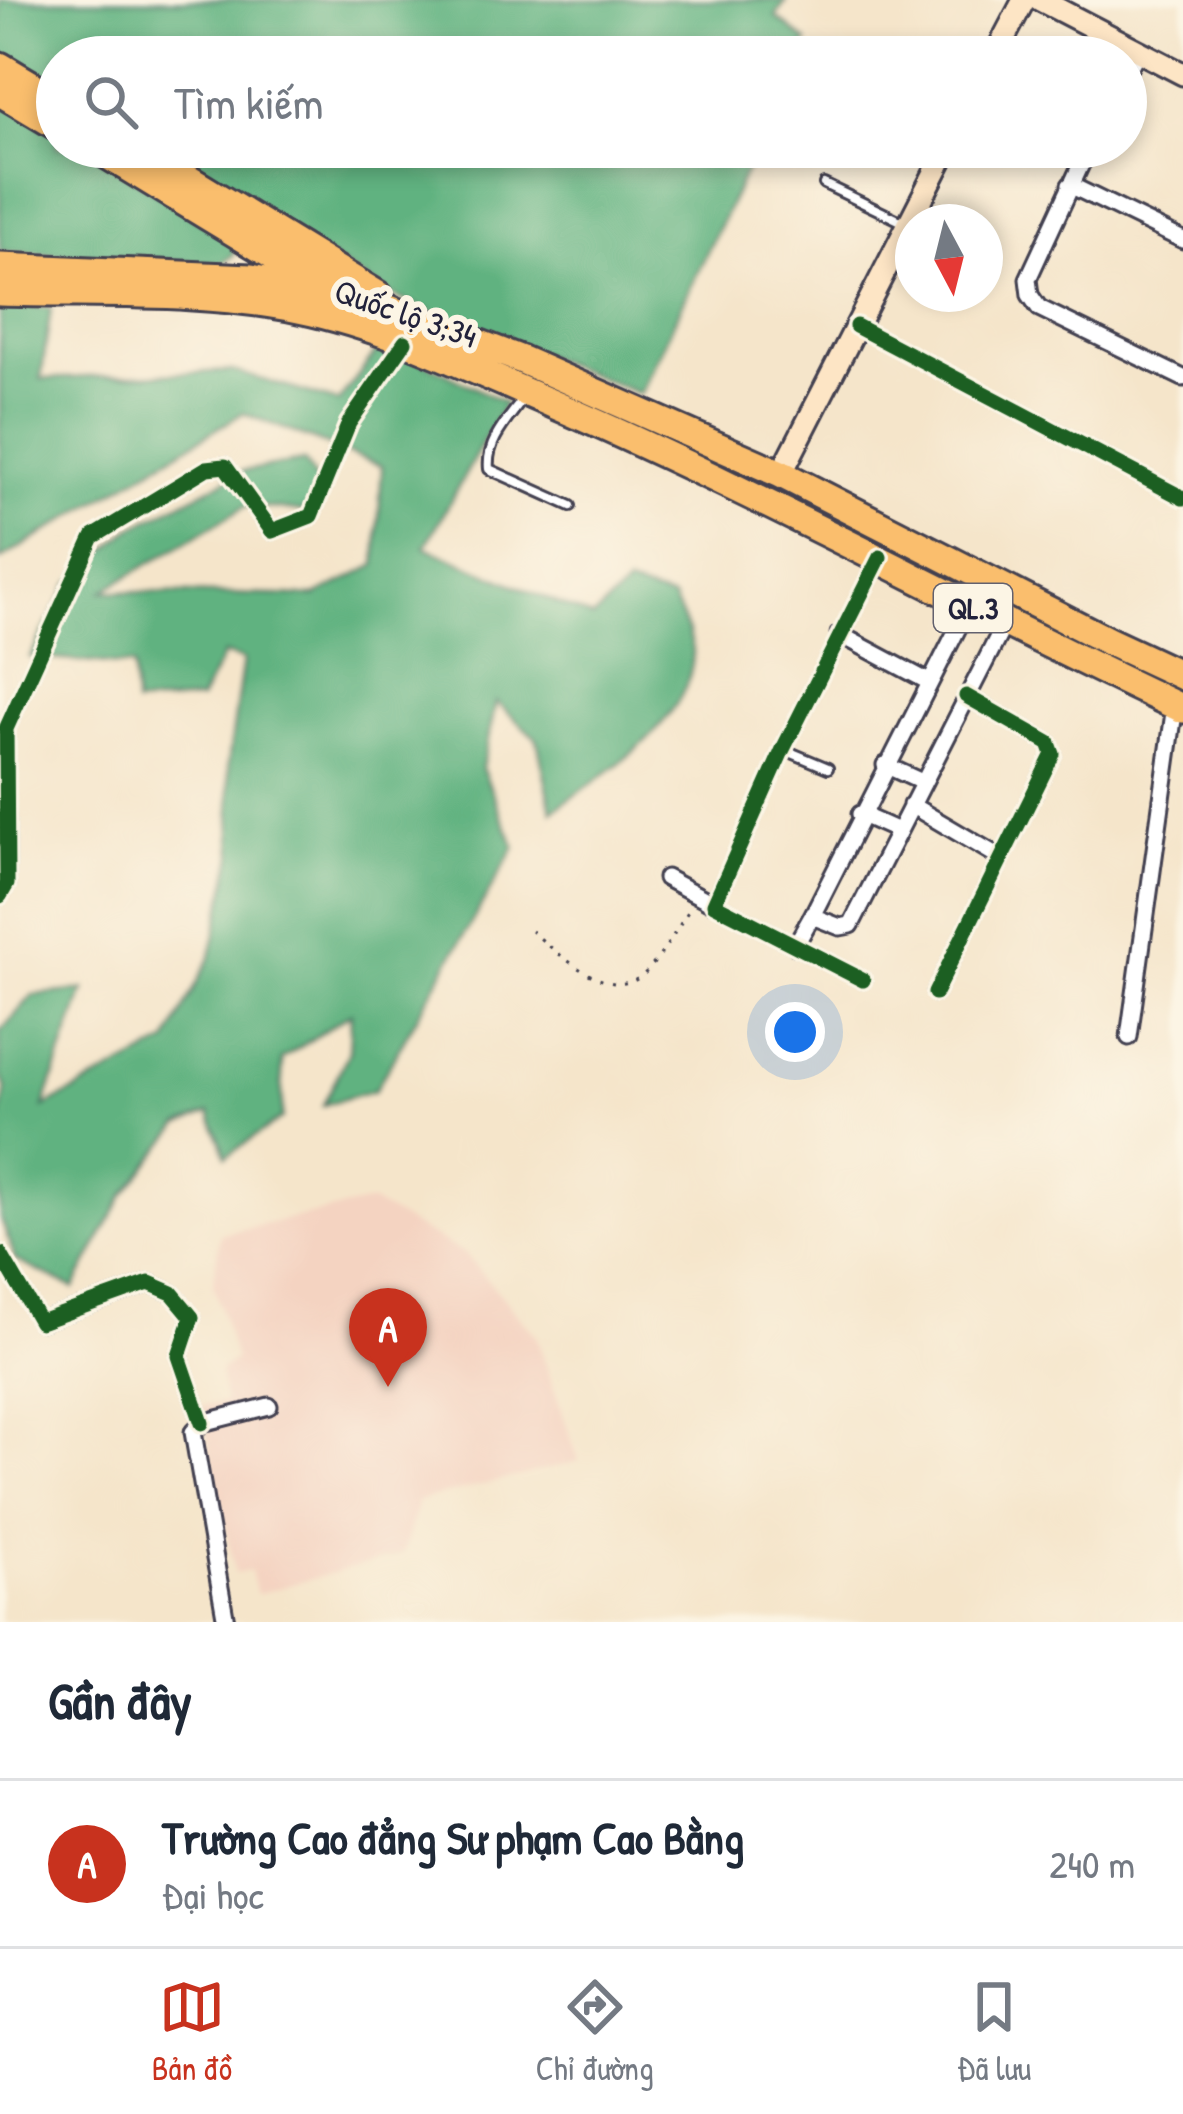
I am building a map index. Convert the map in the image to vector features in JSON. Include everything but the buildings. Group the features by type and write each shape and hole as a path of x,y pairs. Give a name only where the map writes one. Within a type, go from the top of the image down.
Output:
{"highway":[{"path":"0,66 36,87"},
{"path":"0,92 36,113"},
{"path":"136,168 234,217 411,331"},
{"path":"165,168 331,292 411,331"},
{"path":"206,276 228,270 241,256 234,217"},
{"name":"Quốc lộ 3;34","path":"0,267 251,278 331,292"},
{"name":"Quốc lộ 3;34","path":"0,292 253,301 411,331 522,360 782,473 1183,676"},
{"name":"Quốc lộ 3;34","path":"411,331 527,393 766,500 1004,625 1180,700"},
{"path":"766,500 782,473"}],"street":[{"path":"1005,36 1024,0"},
{"path":"1040,0 1109,36"},
{"path":"1147,56 1183,74"},
{"path":"919,204 937,168"},
{"path":"1078,168 1028,279 1033,303 1183,378"},
{"path":"1070,185 1183,240"},
{"path":"782,473 895,251"},
{"path":"856,326 1183,498"},
{"path":"0,896 7,884 6,729 93,537 207,468 225,466 272,532 311,516 349,423 411,331"},
{"path":"706,900 880,557"},
{"path":"796,946 969,606"},
{"path":"812,916 843,928 850,925 1004,625"},
{"path":"839,634 929,682"},
{"path":"934,993 1052,758 1048,743 966,696"},
{"path":"1129,1037 1180,700"},
{"path":"885,765 922,782"},
{"path":"910,805 1001,858"},
{"path":"860,814 898,831"},
{"path":"666,878 862,980"},
{"path":"0,1253 40,1322 149,1283 172,1293 192,1317 179,1356 202,1423"},
{"path":"226,1622 194,1428 269,1406"}],"lane":[{"path":"824,184 895,217"},
{"path":"527,393 495,437 489,469 571,506"},
{"path":"783,749 828,768"}],"path":[{"path":"531,931 604,982 632,981 644,975 706,900"}],"shaded area":[{"path":"371,1202 465,1254 536,1336 579,1461 418,1501 403,1554 256,1594 250,1571 235,1573 201,1406 225,1402 219,1371 235,1360 213,1284 220,1234"}],"green space":[{"path":"0,0 786,0 776,17 800,36 36,36 36,79 0,58"},
{"path":"0,99 36,120 36,168 117,168 234,242 234,255 221,264 0,252"},
{"path":"182,168 747,168 640,394 393,296"},
{"path":"0,303 51,308 41,379 233,371 338,402 384,342 505,403 425,547 593,618 627,585 673,599 693,653 688,679 661,725 618,764 552,811 537,739 496,702 482,768 515,847 375,1090 323,1105 349,1052 351,1013 282,1059 282,1118 226,1157 210,1113 180,1125 124,1195 74,1288 15,1260 0,1216 0,1120 6,1088 0,1075 0,1032 33,995 84,990 44,1107 167,1043 211,956 233,855 228,764 243,660 224,654 200,700 135,705 133,666 30,657 69,584 130,529 243,471 304,461 323,492 302,512 248,505 103,591 315,596 376,565 382,466 243,413 0,560"}],"cycle path":[{"path":"856,326 1183,498"},
{"path":"0,896 7,884 6,729 93,537 207,468 225,466 272,531 311,516 349,423 405,342"},
{"path":"863,980 714,904 783,749 880,557"},
{"path":"935,993 1053,754 1049,743 966,696"},
{"path":"0,1253 40,1322 149,1283 172,1293 192,1317 179,1356 202,1423"}],"place":[{"name":"Trường Cao đẳng Sư phạm Cao Bằng","path":"388,1387"}]}
